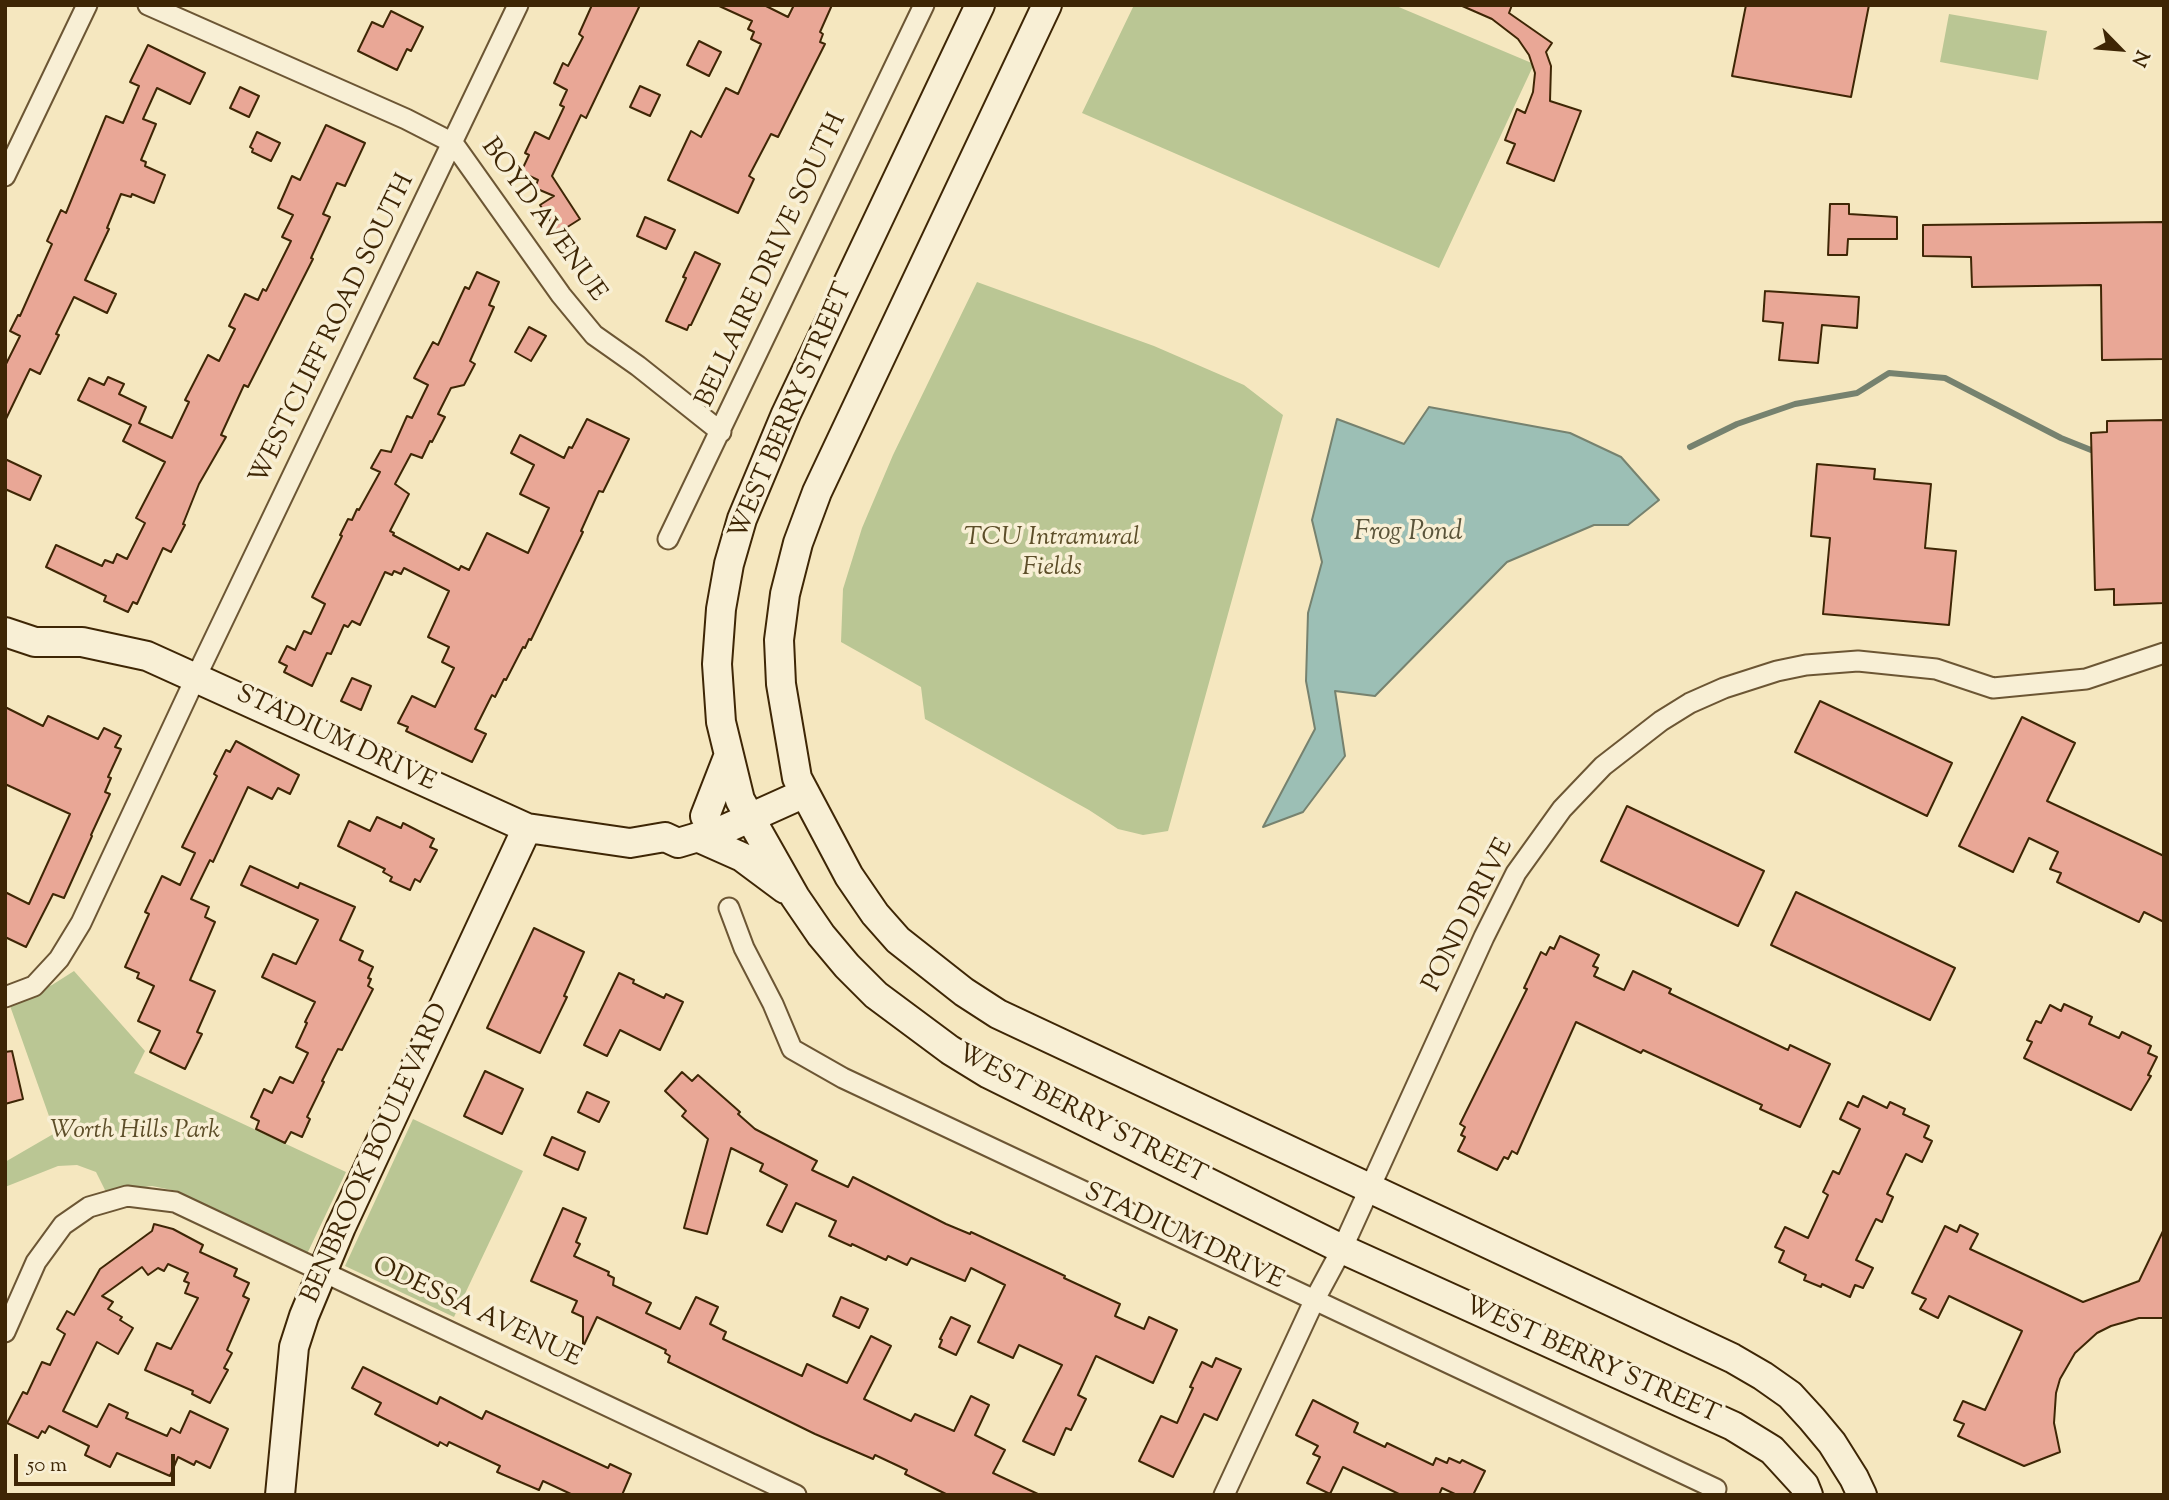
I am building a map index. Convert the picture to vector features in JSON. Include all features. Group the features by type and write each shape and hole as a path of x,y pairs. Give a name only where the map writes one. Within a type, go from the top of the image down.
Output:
{"main road":[{"name":"WEST BERRY STREET","path":"980,5 786,414 742,519 729,564 721,609 718,650 721,722 728,757 745,809 795,897 847,967 876,995 950,1050 989,1074 1342,1249 1733,1426 1772,1450 1804,1485 1808,1495"},
{"name":"WEST BERRY STREET","path":"1046,5 817,492 798,543 785,594 779,640 780,684 801,785 849,876 875,914 898,940 964,992 998,1014 1732,1358 1763,1376 1790,1395 1832,1443 1862,1495"},
{"name":"STADIUM DRIVE","path":"5,632 36,642 82,642 147,656 527,828 630,843 665,837 676,827 701,827 801,785"},
{"path":"728,757 701,827 795,897"},
{"name":"BENBROOK BOULEVARD","path":"280,1495 295,1347 321,1270 527,828"}],"street":[{"path":"5,176 87,5"},
{"name":"BOYD AVENUE","path":"148,5 406,119 453,144 561,295 594,335 721,432"},
{"name":"WESTCLIFF ROAD SOUTH","path":"5,997 34,986 59,959 81,923 518,5"},
{"name":"BELLAIRE DRIVE SOUTH","path":"668,540 924,5"},
{"name":"POND DRIVE","path":"1224,1495 1315,1299 1342,1249 1488,929 1522,862 1562,809 1603,766 1661,721 1690,703 1724,688 1770,673 1858,661 1936,669 1993,688 2086,679 2164,653"},
{"name":"STADIUM DRIVE","path":"729,908 744,948 792,1048 842,1078 1716,1489"},
{"name":"ODESSA AVENUE","path":"5,1332 36,1262 63,1225 89,1207 127,1196 175,1202 796,1495"}],"green space":[{"path":"1134,5 1394,5 1534,64 1439,268 1082,113"},
{"path":"1949,14 2047,31 2038,80 1940,62"},
{"name":"TCU Intramural Fields","path":"977,282 1154,346 1244,385 1283,415 1168,831 1143,835 1118,829 1089,810 925,719 921,687 841,642 843,589 862,528 893,455"},
{"name":"Worth Hills Park","path":"74,971 145,1051 134,1073 346,1172 307,1254 177,1191 152,1186 106,1192 96,1172 77,1165 58,1166 5,1187 5,1162 55,1133 9,1003 52,985"},
{"path":"413,1119 523,1171 454,1317 345,1266"}],"water":[{"name":"Frog Pond","path":"1429,407 1570,433 1621,457 1659,500 1628,525 1594,525 1507,562 1375,696 1335,691 1345,756 1303,812 1263,827 1315,729 1306,681 1308,613 1322,562 1312,520 1337,419 1404,444"}],"building":[{"path":"592,5 640,5 586,118 581,115 552,176 580,219 558,233 540,205 554,196 535,188 538,180 521,172 529,155 525,153 535,132 549,139 564,107 560,105 567,90 554,83 563,63 568,66 583,37 579,34"},
{"path":"717,5 764,5 788,17 794,5 832,5 820,32 823,34 820,42 825,44 778,137 771,134 749,176 754,179 738,213 668,180 691,131 701,137 726,88 738,94 761,44 751,39 754,32 748,29 752,21"},
{"path":"1460,5 1512,5 1509,13 1552,43 1546,52 1551,66 1550,101 1581,111 1554,181 1507,163 1515,144 1505,140 1517,109 1525,113 1533,92 1535,73 1529,55 1518,39 1492,19"},
{"path":"1746,5 1869,5 1851,97 1732,76"},
{"path":"391,11 423,27 411,51 407,49 397,70 358,51 372,22 383,27"},
{"path":"699,41 721,52 709,76 687,65"},
{"path":"148,45 205,73 190,104 157,88 143,119 156,124 141,160 146,162 145,166 165,175 154,203 132,194 131,197 121,194 107,228 109,229 85,280 116,294 107,313 74,297 40,374 30,369 5,421 5,366 20,336 10,331 18,315 20,316 52,244 47,241 61,210 66,213 106,116 123,123 139,86 130,82"},
{"path":"640,86 660,95 650,116 630,107"},
{"path":"240,87 259,96 249,117 230,108"},
{"path":"326,125 365,143 345,186 337,183 323,214 330,217 311,258 313,259 248,387 244,385 221,435 226,437 199,484 183,524 185,525 171,552 163,548 137,604 133,602 128,612 104,601 106,596 46,567 56,545 102,566 105,560 113,563 117,554 127,559 145,523 136,518 165,462 123,441 131,425 78,400 89,378 104,385 108,377 124,384 119,394 146,407 139,423 172,438 189,402 185,400 208,355 219,361 235,329 229,326 245,294 258,300 263,289 266,291 291,241 282,237 293,215 278,208 292,176 300,180"},
{"path":"257,132 280,143 271,161 252,152 250,147"},
{"path":"1830,204 1849,204 1849,214 1897,217 1897,239 1848,239 1847,255 1828,255"},
{"path":"645,217 675,230 666,249 637,236"},
{"path":"2164,222 2164,359 2102,360 2101,285 1972,287 1971,257 1923,256 1923,225"},
{"path":"695,252 720,264 687,330 666,321"},
{"path":"477,272 499,282 489,305 494,307 470,361 475,364 464,385 451,388 438,414 445,417 432,442 430,441 422,458 411,454 395,484 409,494 390,531 393,535 459,570 461,566 469,570 487,533 528,553 549,508 520,494 534,465 511,453 520,435 564,458 587,419 629,439 603,492 599,491 581,531 583,532 531,640 523,647 495,697 492,695 475,729 486,734 472,762 406,731 408,727 398,723 412,696 435,707 454,668 442,662 449,647 428,637 449,591 404,568 401,574 394,571 392,575 385,572 360,625 352,621 348,627 344,625 312,686 284,672 287,666 279,662 287,646 295,650 304,631 311,634 325,604 312,597 342,536 340,535 348,519 352,520 357,509 359,510 380,472 371,468 381,450 391,452 407,416 412,418 428,385 414,378 433,342 438,345 465,287 469,289"},
{"path":"1765,291 1859,297 1857,328 1822,325 1818,363 1779,360 1783,323 1763,321"},
{"path":"529,327 546,336 531,361 515,352"},
{"path":"2164,420 2164,603 2114,605 2114,589 2095,590 2091,433 2107,432 2107,421"},
{"path":"5,459 41,476 30,500 5,489"},
{"path":"1817,464 1875,469 1874,479 1931,484 1925,548 1956,551 1949,625 1823,614 1830,538 1811,536"},
{"path":"352,678 371,686 361,710 341,701"},
{"path":"1820,701 1952,763 1927,816 1795,752"},
{"path":"5,707 43,726 48,716 98,739 104,728 121,736 115,747 121,749 108,777 111,778 105,792 110,794 92,836 64,898 53,894 26,947 5,937 5,892 29,904 70,814 5,784"},
{"path":"2022,717 2075,743 2047,801 2164,856 2164,922 2144,912 2139,922 2057,882 2061,873 2050,869 2058,852 2029,838 2013,872 1959,846"},
{"path":"236,741 299,775 290,794 278,788 272,799 248,787 213,862 210,860 191,899 209,907 205,917 215,922 190,980 215,991 197,1032 202,1034 185,1069 150,1052 160,1031 138,1021 154,986 137,978 139,973 125,967 149,914 145,912 162,876 180,885 195,853 182,847 217,776 214,774 226,750 230,752"},
{"path":"1627,806 1764,871 1738,926 1601,861"},
{"path":"377,817 401,828 403,823 434,839 430,847 437,850 420,882 415,879 410,890 390,881 392,877 383,872 385,869 338,846 349,821 370,831"},
{"path":"250,866 298,888 300,883 355,907 340,940 363,951 359,960 373,967 368,986 373,989 342,1050 338,1049 322,1081 324,1082 307,1117 310,1119 302,1137 291,1132 285,1143 256,1129 259,1121 251,1117 264,1089 272,1093 280,1077 293,1083 308,1053 296,1047 315,1002 262,977 273,954 296,964 318,920 241,885"},
{"path":"1796,892 1955,968 1930,1020 1771,945"},
{"path":"534,928 584,952 564,996 567,997 540,1053 487,1028"},
{"path":"1560,936 1599,955 1593,966 1598,968 1594,976 1624,990 1633,971 1671,989 1669,993 1788,1050 1790,1045 1830,1064 1800,1127 1760,1109 1762,1105 1576,1022 1517,1154 1512,1151 1508,1159 1504,1157 1497,1170 1458,1151 1465,1137 1461,1135 1465,1127 1460,1124 1527,989 1524,988 1541,952 1546,955 1550,947 1554,949"},
{"path":"619,973 664,998 666,994 683,1002 660,1050 620,1030 607,1056 584,1045"},
{"path":"2064,1004 2092,1017 2089,1024 2119,1038 2122,1032 2151,1046 2148,1053 2157,1057 2148,1075 2151,1076 2131,1110 2024,1058 2032,1042 2027,1040 2036,1021 2041,1023 2050,1005 2061,1011"},
{"path":"12,1051 23,1099 5,1104 5,1052"},
{"path":"485,1071 523,1089 502,1134 464,1116"},
{"path":"682,1072 692,1081 698,1075 755,1129 817,1161 812,1170 848,1187 853,1177 946,1224 970,1234 971,1232 1065,1276 1064,1278 1120,1304 1115,1316 1144,1329 1149,1317 1177,1330 1153,1383 1096,1356 1078,1395 1086,1399 1071,1430 1066,1428 1054,1455 1023,1441 1062,1365 1019,1345 1013,1358 978,1342 1005,1285 971,1268 965,1281 911,1258 907,1265 888,1256 886,1260 829,1236 836,1221 796,1203 782,1232 767,1225 787,1185 760,1171 763,1164 731,1148 707,1234 684,1228 708,1139 682,1116 686,1111 665,1091"},
{"path":"587,1092 609,1102 599,1122 578,1112"},
{"path":"1863,1096 1887,1108 1890,1102 1905,1109 1903,1114 1929,1126 1924,1137 1932,1141 1922,1162 1906,1154 1887,1194 1893,1197 1882,1222 1876,1219 1856,1260 1873,1268 1863,1288 1855,1285 1850,1297 1822,1284 1821,1287 1804,1280 1806,1275 1779,1262 1784,1251 1775,1247 1785,1227 1808,1238 1828,1195 1823,1192 1833,1171 1839,1174 1860,1129 1840,1119 1848,1102 1858,1107"},
{"path":"552,1137 585,1152 578,1170 544,1155"},
{"path":"563,1208 586,1218 576,1242 580,1244 574,1256 609,1272 608,1275 614,1278 613,1285 651,1303 646,1313 680,1329 696,1297 718,1307 710,1324 726,1332 723,1339 802,1376 807,1364 847,1383 871,1336 891,1346 864,1399 911,1421 915,1414 954,1431 971,1396 989,1405 975,1435 1005,1450 993,1473 1040,1495 948,1495 905,1474 907,1470 875,1455 873,1459 815,1434 668,1362 670,1356 665,1353 666,1350 597,1317 583,1347 583,1317 572,1312 577,1301 531,1281"},
{"path":"154,1224 173,1229 203,1245 200,1252 237,1269 234,1276 249,1283 243,1296 249,1299 227,1350 232,1353 224,1368 228,1370 210,1403 192,1394 193,1391 145,1370 157,1343 171,1349 198,1298 185,1293 189,1283 184,1281 188,1273 168,1264 164,1271 158,1268 148,1275 142,1267 102,1296 113,1302 108,1309 122,1317 120,1320 133,1328 118,1354 97,1342 63,1411 97,1427 109,1404 128,1413 126,1418 167,1436 171,1428 180,1433 190,1411 228,1429 210,1468 196,1461 194,1465 178,1457 170,1476 117,1453 110,1467 85,1455 89,1446 49,1426 38,1438 7,1423 23,1392 27,1394 42,1362 50,1365 65,1334 57,1329 67,1311 74,1315 100,1269 152,1231"},
{"path":"1960,1225 1978,1234 1970,1249 2083,1302 2139,1281 2164,1229 2164,1318 2139,1318 2111,1326 2097,1333 2075,1353 2060,1379 2056,1393 2054,1423 2060,1452 2024,1466 1958,1436 1964,1424 1954,1420 1963,1401 1985,1410 2022,1331 1949,1296 1938,1318 1920,1309 1926,1299 1912,1293 1945,1226 1957,1232"},
{"path":"841,1297 868,1309 859,1328 833,1316"},
{"path":"951,1317 970,1326 956,1355 939,1347"},
{"path":"1216,1358 1241,1369 1217,1420 1204,1414 1173,1477 1139,1461 1161,1416 1177,1423 1202,1362 1212,1367"},
{"path":"363,1367 437,1404 440,1397 482,1419 486,1411 608,1468 610,1464 631,1474 622,1495 573,1495 543,1481 539,1490 497,1472 500,1466 449,1442 447,1446 440,1442 438,1446 375,1414 381,1403 352,1388"},
{"path":"1313,1400 1358,1423 1354,1432 1385,1447 1387,1443 1433,1465 1436,1458 1447,1463 1449,1458 1460,1463 1462,1460 1485,1471 1473,1495 1457,1495 1442,1488 1439,1495 1401,1495 1343,1467 1330,1494 1307,1483 1320,1457 1313,1454 1318,1446 1296,1435"}],"waterway":[{"path":"1690,447 1737,424 1795,404 1857,393 1889,373 1945,378 2061,438 2091,450 2100,450"}]}
